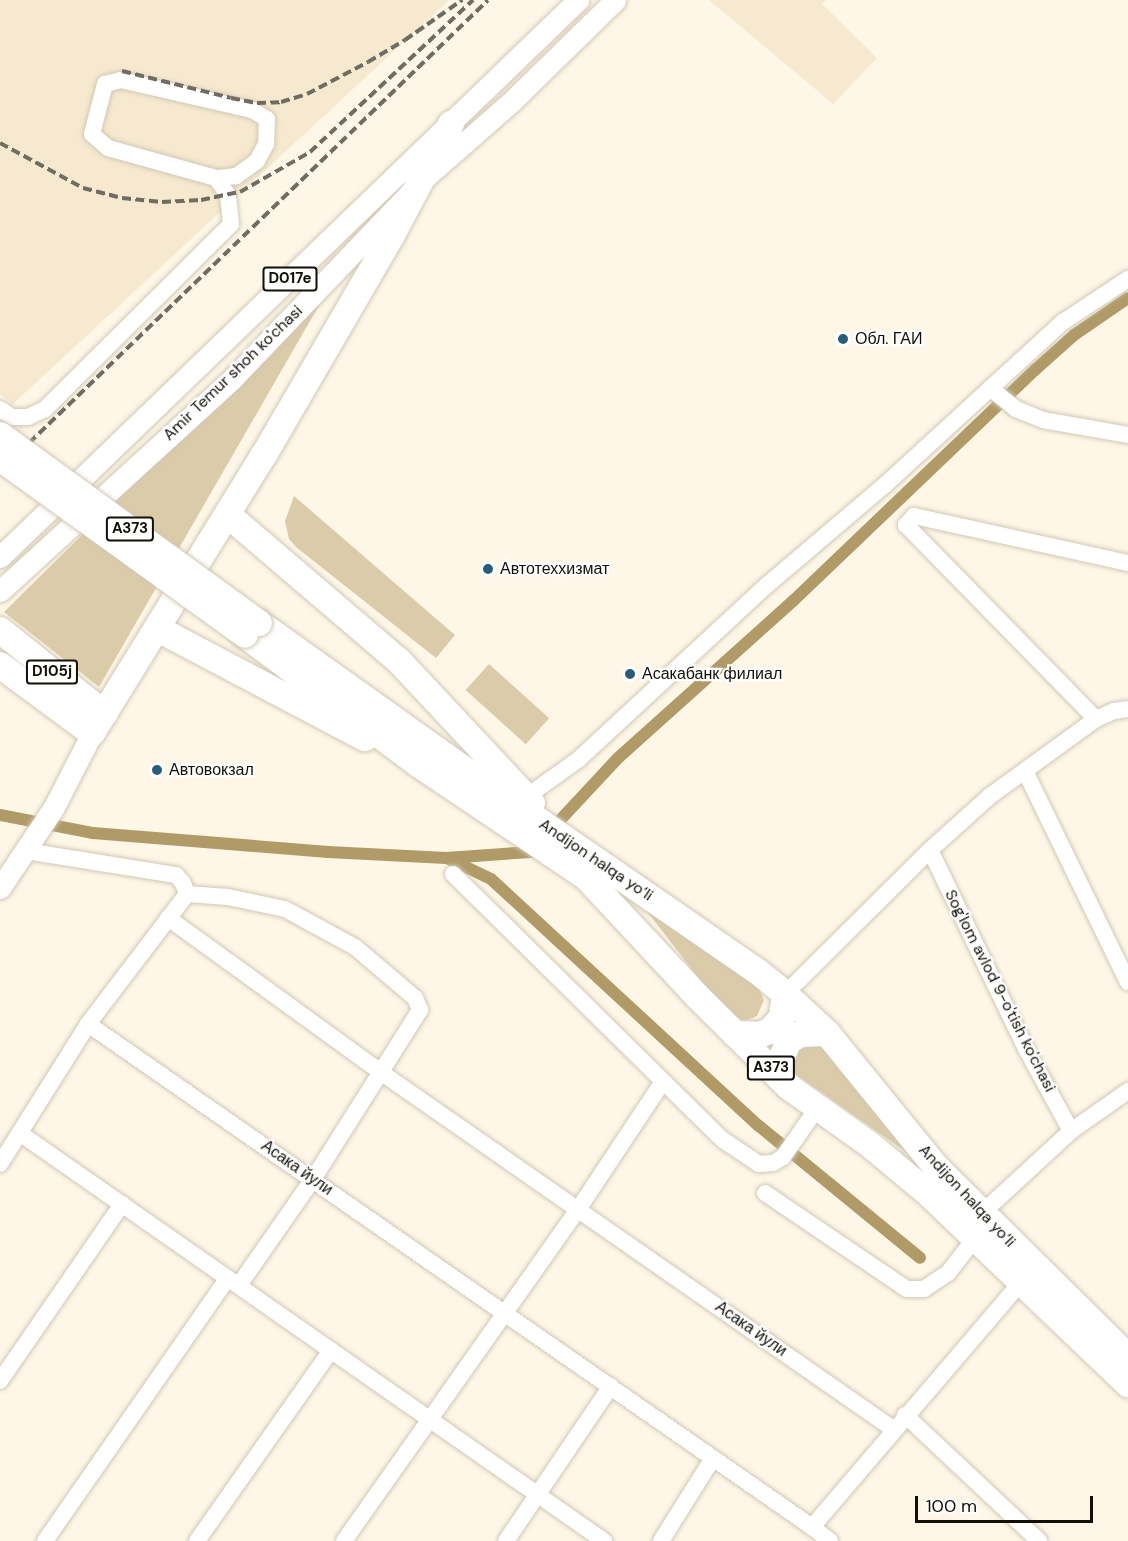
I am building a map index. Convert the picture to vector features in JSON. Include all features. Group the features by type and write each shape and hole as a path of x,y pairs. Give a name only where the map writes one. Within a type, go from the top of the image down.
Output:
{"highway":[{"path":"98,723 228,515 422,180 451,124"},
{"name":"Andijon halqa yo‘li","path":"0,435 252,629 418,764 586,877 735,1034 779,1077 912,1179 979,1225 1128,1357"},
{"name":"Andijon halqa yo‘li","path":"0,458 570,842 747,964 785,994 827,1033 936,1167 1021,1282 1128,1384"},
{"path":"228,515 398,660 570,842"},
{"path":"158,629 335,724 418,764"},
{"name":"D105j","path":"0,630 98,723"},
{"name":"D105j","path":"0,665 98,723"},
{"path":"735,1034 759,1035 770,1031 782,1017 785,994"},
{"path":"779,1077 780,1058 789,1041 800,1034 827,1033"}],"main road":[{"name":"Amir Temur shoh ko'chasi","path":"0,557 578,0"},
{"name":"Amir Temur shoh ko'chasi","path":"0,591 232,379 422,180 510,103 615,0"},
{"path":"0,888 54,807 98,723"}],"street":[{"path":"0,409 12,417 28,417 45,409 231,224 228,195 216,178 108,148 93,134 105,84 121,80 252,110 267,119 266,144 256,161 236,176 216,178"},
{"path":"526,797 579,759 766,586 992,391 1063,322 1128,279"},
{"path":"992,391 1016,409 1043,420 1128,435"},
{"path":"1096,719 906,525 914,516 1128,563"},
{"path":"785,994 930,850 990,796 1096,719 1114,711 1128,709"},
{"path":"1025,771 1128,982"},
{"path":"29,847 176,875 183,883 187,894"},
{"name":"Sog'lom avlod 9-o'tish ko'chasi","path":"930,850 1026,1049 1071,1131"},
{"path":"453,874 662,1083 723,1140 759,1164 773,1163 783,1157 818,1107"},
{"path":"0,1164 21,1134 88,1024 187,894"},
{"path":"45,1541 233,1282 313,1179 379,1071 420,1010 416,998 355,947 285,909 228,897 187,894"},
{"name":"Асака йули","path":"168,918 379,1071 579,1208 893,1429"},
{"name":"Асака йули","path":"88,1024 611,1386 830,1541"},
{"path":"344,1541 579,1208 662,1083"},
{"path":"765,1193 907,1289 924,1289 948,1273 979,1225 1071,1131 1128,1091"},
{"path":"21,1134 604,1541"},
{"path":"0,1381 122,1204"},
{"path":"812,1527 893,1429 1021,1282"},
{"path":"197,1541 331,1350"},
{"path":"506,1541 611,1386"},
{"path":"905,1416 1039,1541"},
{"path":"661,1541 713,1458"}],"shaded area":[{"path":"0,0 449,0 13,404 0,394"},
{"path":"709,0 826,0 822,4 877,58 833,104"},
{"path":"325,295 99,687 4,612"},
{"path":"294,496 455,635 436,658 296,547 289,539 285,521"},
{"path":"489,664 549,718 526,744 466,690"},
{"path":"642,905 757,985 764,1000 757,1016 747,1020 735,1019 715,999"},
{"path":"805,1040 826,1047 906,1152 794,1073 791,1068 792,1051"}],"waterway":[{"path":"549,832 618,758 793,601 1036,369 1074,335 1128,298"},
{"path":"0,815 93,833 328,852 446,858 530,852 538,844"},
{"path":"447,858 491,879 759,1126 920,1258"}],"railway":[{"path":"122,71 231,98 257,103 281,102 307,94 368,62 405,40 462,0"},
{"path":"0,143 83,188 122,198 162,202 201,200 240,192 310,152 473,0"},
{"path":"0,471 488,0"}],"place":[{"name":"Обл. ГАИ","path":"843,339"},
{"name":"Автотеххизмат","path":"488,569"},
{"name":"Асакабанк филиал","path":"630,674"},
{"name":"Автовокзал","path":"157,770"}]}
